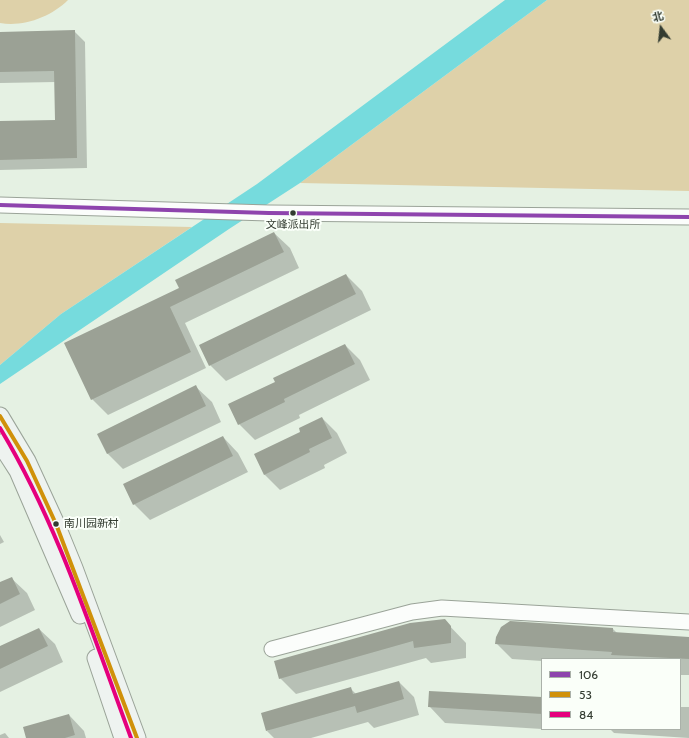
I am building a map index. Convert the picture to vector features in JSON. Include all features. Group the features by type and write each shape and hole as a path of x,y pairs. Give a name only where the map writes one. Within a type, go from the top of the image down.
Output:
{"main road":[{"path":"0,416 28,461 62,539 137,738"},
{"path":"0,443 18,471 64,577 92,646 124,738"}],"street":[{"path":"0,205 269,214 689,217"},
{"path":"272,649 412,612 442,608 689,622"}],"shaded area":[{"path":"0,0 68,0 45,16 28,22 9,24 0,23"},
{"path":"547,0 689,0 689,191 300,183"},
{"path":"0,223 192,227 61,314 0,365"}],"water":[{"path":"505,0 547,0 300,183 229,229 0,384 0,365 61,314 257,184"}],"building":[{"path":"75,30 77,158 0,160 0,121 55,120 54,71 0,72 0,32"},
{"path":"274,232 284,252 170,307 191,352 91,400 64,343 179,288 175,280"},
{"path":"346,274 356,294 209,366 199,345"},
{"path":"345,344 355,364 284,399 285,402 238,425 228,404 275,382 273,378"},
{"path":"196,385 206,406 107,454 97,434"},
{"path":"322,417 332,438 309,449 310,452 264,475 254,454 300,432 299,428"},
{"path":"223,436 233,456 133,505 123,484"},
{"path":"12,577 20,594 0,604 0,582"},
{"path":"445,619 451,626 451,643 414,648 413,641 279,679 274,661 410,623"},
{"path":"510,621 613,628 613,632 689,637 689,659 611,655 612,652 495,644 496,637 501,627"},
{"path":"39,628 48,646 0,669 0,646"},
{"path":"399,681 404,699 357,713 355,706 266,731 261,713 351,687 353,694"},
{"path":"429,691 541,697 541,714 428,707"},
{"path":"69,714 75,735 65,738 26,738 23,727"}],"transit line":[{"name":"106","path":"0,205 269,213 689,217"},
{"name":"53","path":"0,416 27,461 56,524 137,738"},
{"name":"84","path":"0,428 21,465 57,541 88,619 131,738"}],"place":[{"name":"文峰派出所","path":"293,213"},
{"name":"南川园新村","path":"56,524"}]}
